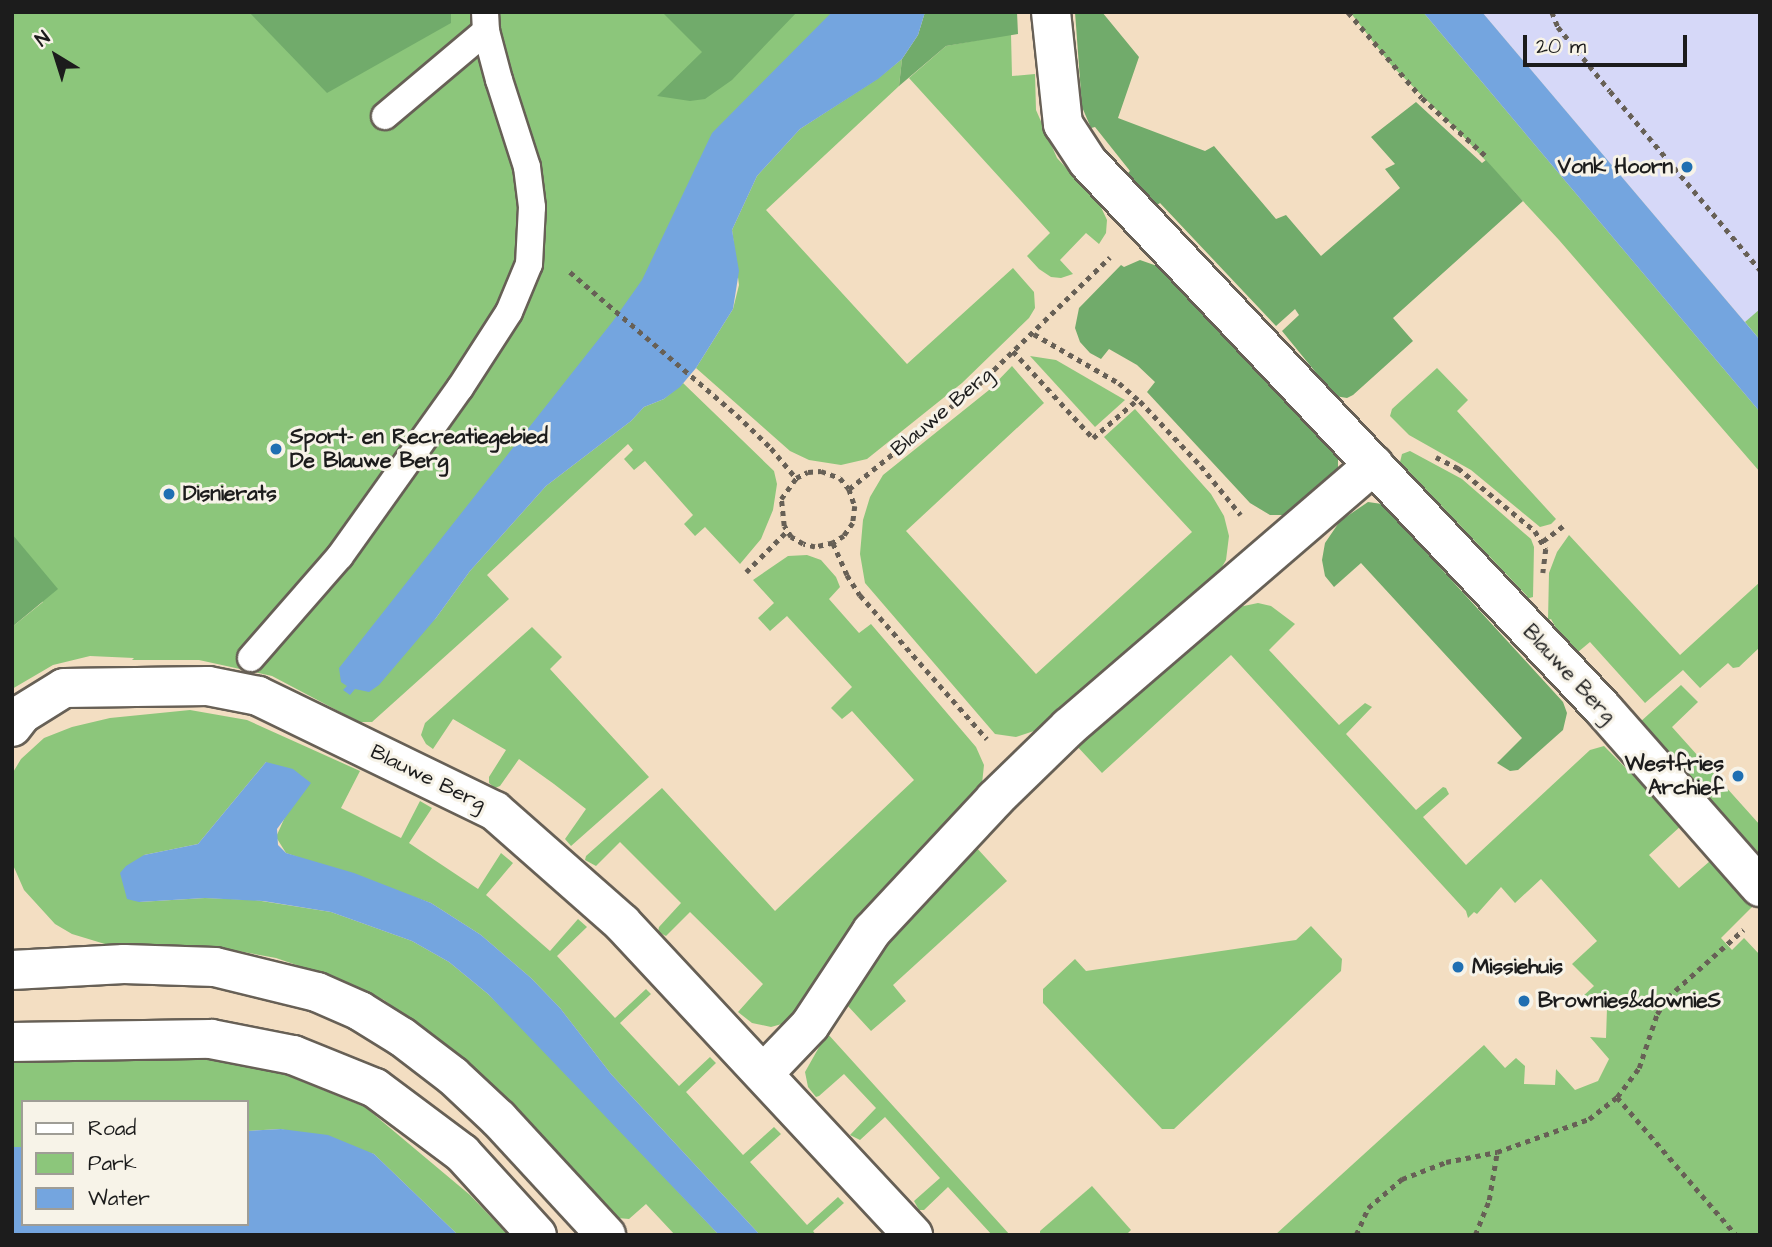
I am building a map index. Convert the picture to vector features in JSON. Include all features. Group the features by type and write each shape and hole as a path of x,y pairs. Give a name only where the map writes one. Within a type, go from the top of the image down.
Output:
{"street":[{"name":"Blauwe Berg","path":"1051,12 1063,124 1088,162 1604,710 1760,887"},
{"path":"764,1073 810,1025 872,930 888,911 1021,774 1069,727 1374,465"},
{"name":"Blauwe Berg","path":"12,727 22,714 64,688 208,686 258,696 495,811 622,923 913,1235"},
{"path":"12,970 124,964 215,967 262,976 328,996 360,1011 402,1037 453,1076 499,1119 606,1235"},
{"path":"12,1042 211,1039 293,1055 375,1088 462,1153 537,1235"}],"lane":[{"path":"251,658 340,556 460,388 509,312 529,264 532,207 527,167 485,22 384,116"}],"path":[{"path":"1348,12 1422,98 1487,157"},
{"path":"1552,12 1558,26 1602,81 1760,270"},
{"name":"Blauwe Berg","path":"849,488 979,384 1034,334 1146,222"},
{"path":"610,306 771,448 796,478"},
{"path":"1034,334 1118,383 1138,399 1229,499 1270,556"},
{"path":"1013,351 1093,438 1138,399"},
{"path":"821,471 840,478 849,488 855,506 853,523 844,536 833,543 815,547 803,544 788,531 781,519 781,499 796,478 808,472 821,471"},
{"path":"1543,541 1563,526"},
{"path":"746,572 788,531"},
{"path":"833,543 860,596 1021,774"},
{"path":"1356,1235 1368,1208 1402,1179 1446,1163 1497,1152 1589,1119 1617,1097 1639,1068 1657,1014 1668,997 1749,925"},
{"path":"1617,1097 1736,1235"},
{"path":"1475,1235 1489,1200 1497,1152"}],"shaded area":[{"name":"Vonk Hoorn","path":"1482,12 1760,12 1760,340 1745,322"}],"green space":[{"name":"Sport- en Recreatiegebied De Blauwe Berg","path":"12,12 854,12 634,333 355,689 436,618 470,571 546,486 631,421 644,407 664,399 683,383 774,471 777,484 773,510 761,539 740,564 705,527 695,536 684,524 693,515 645,461 634,470 624,459 633,450 628,444 487,575 509,599 372,722 359,722 272,676 199,660 132,660 134,658 90,656 53,665 12,689 12,627 43,602 12,566"},
{"path":"249,12 451,12 451,23 327,93"},
{"path":"662,12 797,12 732,80 705,99 690,101 657,96 702,52"},
{"path":"925,12 1017,12 1018,34 946,46 899,86 902,59 918,35"},
{"path":"1075,12 1102,12 1139,57 1118,118 1205,151 1214,146 1276,219 1286,215 1321,256 1400,188 1385,169 1395,164 1371,137 1416,102 1482,163 1486,160 1523,201 1393,318 1413,341 1353,395 1347,398 1335,396 1282,331 1299,315 1295,309 1276,326 1160,203 1157,205 1127,174 1130,171 1095,127 1091,128 1082,107"},
{"path":"1350,12 1423,12 1760,412 1760,472 1559,240 1459,132 1391,65"},
{"path":"1011,34 1012,76 1035,74 1036,110 1057,158 1100,205 1107,220 1106,233 1099,244 1086,233 1060,260 1073,274 1061,278 1051,277 1027,256 1050,233 909,78 946,46"},
{"path":"902,59 899,86 766,210 907,364 1013,268 1034,292 1035,308 1029,318 962,383 867,459 841,465 809,460 790,451 696,368 733,309 739,285 732,230 757,176 800,129 877,79"},
{"path":"1140,260 1160,267 1338,457 1338,475 1291,515 1270,515 1250,503 1147,392 1155,382 1137,365 1109,349 1101,359 1090,353 1080,342 1075,328 1079,308 1121,265 1124,267"},
{"path":"1760,309 1760,340 1745,322"},
{"path":"1030,356 1056,360 1125,400 1095,427"},
{"path":"1012,366 1044,403 906,531 1036,674 1192,532 1104,437 1135,409 1211,494 1224,516 1229,536 1226,560 1214,581 1201,588 1037,730 1016,737 995,734 865,583 860,554 863,520 870,497 883,475 989,390"},
{"path":"1437,368 1468,400 1457,411 1556,519 1551,524 1540,527 1471,470 1409,435 1390,416 1392,409"},
{"path":"1410,451 1462,479 1531,539 1534,547 1533,597 1526,599 1527,596 1400,462 1402,454"},
{"path":"1368,502 1382,504 1563,702 1567,713 1563,730 1518,770 1510,771 1497,763 1522,738 1361,563 1334,587 1325,576 1322,560 1325,543 1340,521"},
{"path":"12,534 58,589 12,627"},
{"path":"1569,535 1680,655 1760,582 1760,647 1739,667 1733,668 1728,663 1700,688 1683,670 1645,703 1590,642 1578,652 1557,630 1551,619 1548,620 1549,573 1557,552"},
{"path":"807,555 821,560 836,577 840,587 829,599 859,633 871,624 976,747 984,765 982,784 865,909 789,1022 771,1027 752,1023 738,1012 763,984 690,912 666,936 658,932 659,927 681,903 620,842 596,866 585,860 586,856 662,788 775,911 914,780 852,711 842,719 831,708 852,687 787,616 770,631 758,618 774,603 753,580 788,556"},
{"path":"1258,603 1271,606 1295,624 1269,650 1339,725 1365,703 1372,707 1346,734 1416,810 1443,787 1446,788 1449,794 1423,817 1466,865 1590,750 1604,746 1682,825 1649,855 1679,888 1710,861 1752,907 1721,938 1732,950 1744,938 1760,955 1760,1235 1275,1235 1484,1045 1505,1068 1516,1058 1525,1066 1524,1084 1555,1085 1556,1069 1575,1090 1598,1081 1609,1059 1590,1037 1606,1038 1607,1008 1590,1007 1581,998 1594,986 1572,964 1597,941 1541,879 1515,903 1501,887 1477,914 1474,912 1468,918 1466,911 1231,655 1102,773 1075,744 1227,614 1239,607"},
{"path":"532,627 562,657 550,669 649,777 571,846 565,839 586,809 554,784 519,759 500,786 495,788 489,783 489,777 506,750 453,719 433,749 421,735 425,723"},
{"path":"1681,685 1698,702 1672,727 1760,825 1760,854 1639,723"},
{"path":"190,710 247,720 360,771 341,808 401,838 420,801 432,808 409,843 478,889 501,853 513,863 486,895 550,951 578,919 587,927 557,956 615,1018 646,989 651,994 620,1023 679,1086 710,1057 716,1063 686,1092 743,1155 774,1127 781,1134 750,1162 807,1225 838,1197 844,1203 813,1231 816,1235 760,1235 611,1074 560,1008 531,978 481,935 431,903 286,853 276,837 285,817 266,762 198,844 144,855 139,902 205,898 255,900 331,912 412,941 449,962 488,994 538,1043 719,1235 675,1235 646,1204 629,1219 607,1217 444,1045 384,1000 349,983 276,958 196,946 105,944 72,934 55,924 24,890 13,865 12,774 21,759 44,738 72,727 110,718"},
{"path":"975,846 1007,881 893,985 906,1001 871,1031 847,1005 890,941"},
{"path":"1311,926 1342,959 1341,971 1174,1129 1162,1129 1043,1003 1043,989 1075,959 1086,971 1296,940"},
{"path":"827,1033 1010,1235 992,1235 948,1187 924,1210 919,1210 914,1201 940,1178 885,1117 860,1140 850,1135 876,1108 844,1074 819,1096 816,1097 808,1087 805,1072"},
{"path":"12,1055 208,1058 281,1073 365,1107 470,1195 508,1235 458,1235 374,1154 281,1129 248,1131 248,1100 21,1100 21,1147 12,1147"},
{"path":"1092,1186 1131,1230 1126,1235 1040,1235 1040,1231"}],"water":[{"path":"832,12 925,12 918,35 902,59 878,79 800,129 757,176 732,230 739,271 733,309 696,368 680,387 664,399 644,407 631,421 546,486 470,571 436,618 379,685 369,692 355,689 350,695 343,690 347,686 341,682 339,668 613,321 642,280 712,133"},
{"path":"1423,12 1482,12 1760,340 1760,412"},
{"path":"266,762 293,769 311,783 277,829 278,845 286,853 354,873 431,903 481,935 531,978 560,1008 611,1074 760,1235 719,1235 488,994 449,962 412,941 331,912 263,901 205,898 139,902 127,899 120,873 126,866 144,855 198,844"},
{"path":"281,1129 328,1135 374,1154 458,1235 12,1235 12,1147 21,1147 21,1226 248,1226 248,1131"}],"place":[{"name":"Vonk Hoorn","path":"1687,167"},
{"name":"Sport- en Recreatiegebied De Blauwe Berg","path":"276,449"},
{"name":"Disnierats","path":"169,494"},
{"name":"Westfries Archief","path":"1738,776"},
{"name":"Missiehuis","path":"1458,967"},
{"name":"Brownies&downieS","path":"1524,1001"}]}
